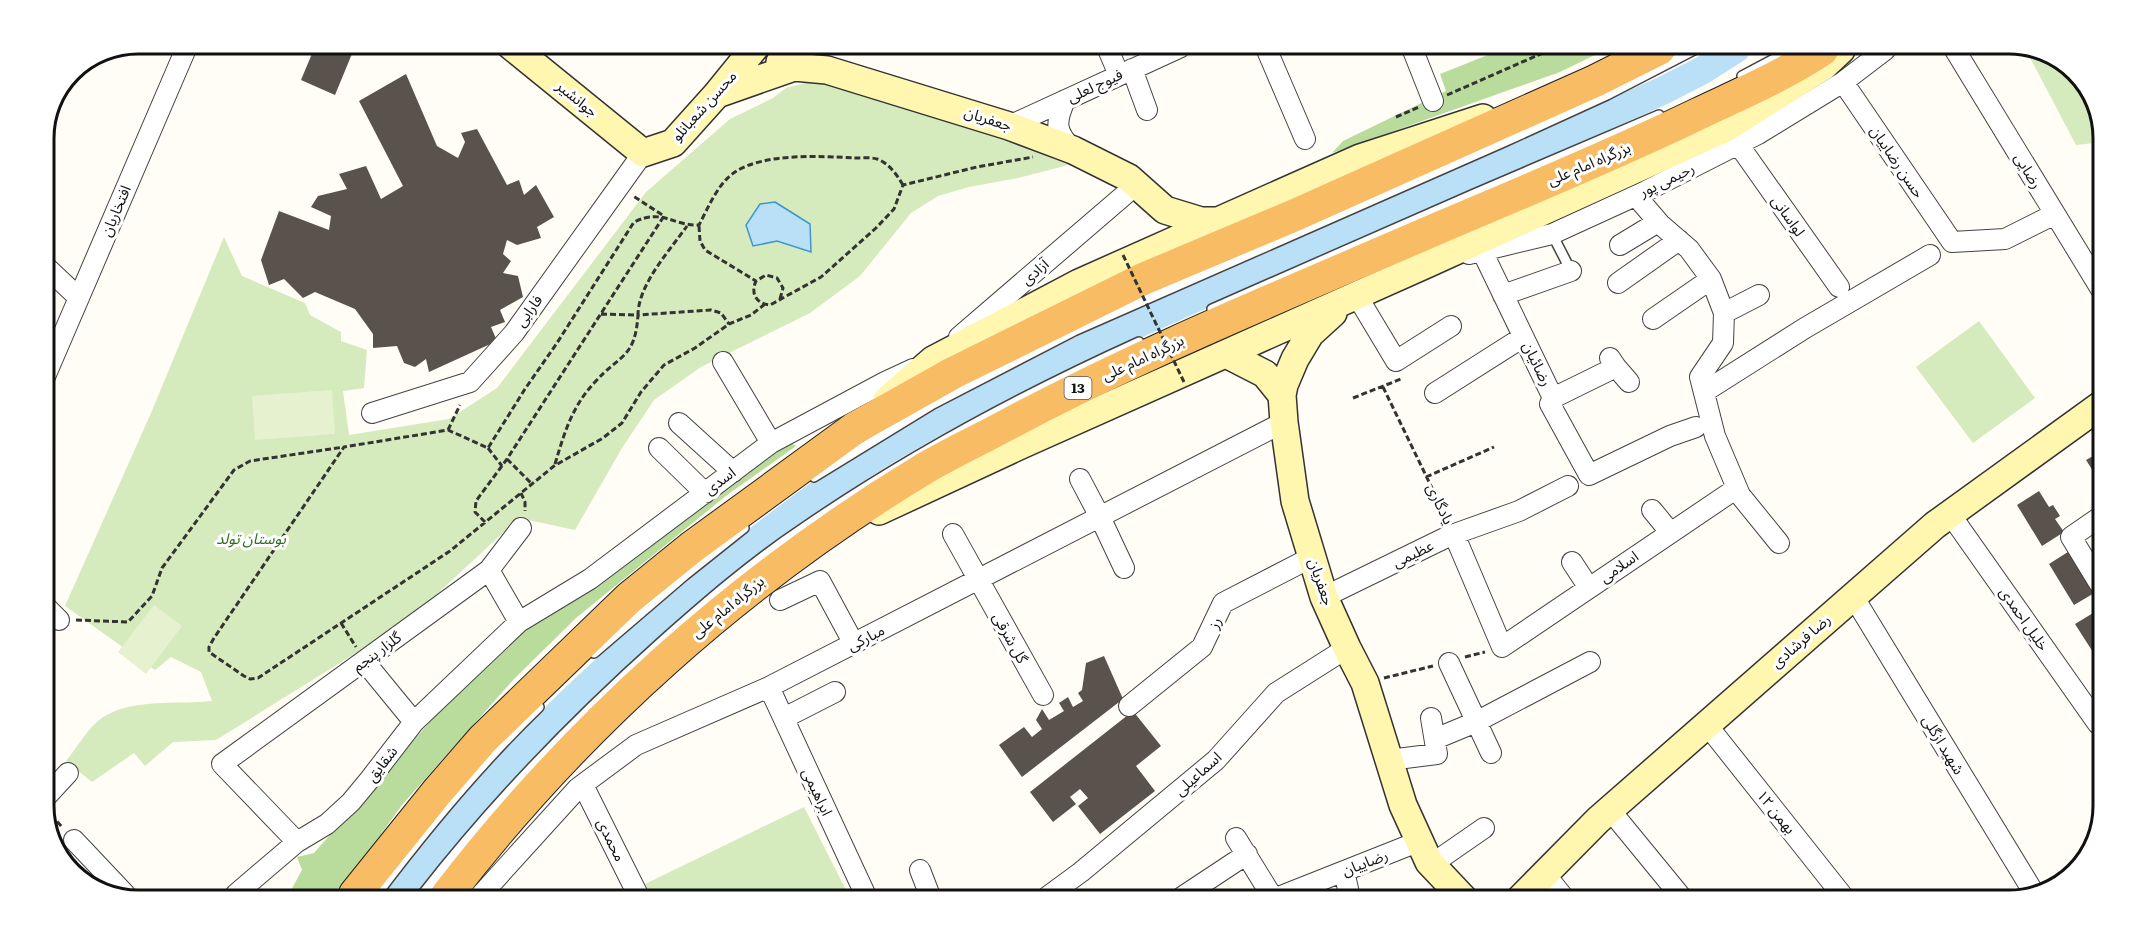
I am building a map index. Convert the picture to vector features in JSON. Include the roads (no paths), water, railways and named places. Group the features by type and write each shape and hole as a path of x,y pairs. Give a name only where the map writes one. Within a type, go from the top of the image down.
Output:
{"highway":[{"path":"358,890 430,800 483,739 629,598 692,547 855,429 952,373 1143,279 1225,246 1595,81 1649,54"},
{"name":"بزرگراه امام علی","path":"451,890 517,807 628,694 686,642 756,584 810,544 923,469 1060,397 1194,335 1632,146 1794,69 1816,54"}],"main road":[{"name":"جوانشیر","path":"521,54 643,153"},
{"name":"محسن شعبانلو","path":"643,153 673,143 750,54"},
{"path":"771,54 785,66 788,57"},
{"path":"810,544 1001,454 1357,296 1726,128 1824,66 1837,54"},
{"path":"717,94 788,57"},
{"name":"جعفریان","path":"788,57 1010,126 1073,150 1129,178 1165,210 1201,221 1220,221"},
{"path":"1129,256 1220,221 1360,158 1595,81"},
{"path":"855,429 933,360 1149,246 1165,210"},
{"name":"جعفریان","path":"1357,296 1323,321 1310,334 1295,359 1284,385 1282,395 1284,422 1295,501 1324,597 1365,683 1403,805 1426,853 1456,890"},
{"path":"1226,354 1265,374 1282,395"},
{"name":"رضا فرشادی","path":"1529,890 1610,810 1853,596 1950,514 2093,411"}],"street":[{"name":"افتخاریان","path":"54,356 184,54"},
{"path":"1112,54 1147,110"},
{"name":"فیوج لعلی","path":"1010,126 1165,54"},
{"path":"1269,54 1305,139"},
{"path":"1414,54 1433,101"},
{"name":"رحیمی پور","path":"1429,263 1551,234 1636,196 1738,144 1843,82 1880,54"},
{"name":"رضایی","path":"1957,54 2093,276"},
{"name":"حسن رضاییان","path":"1843,82 1952,242 2005,239 2055,214"},
{"path":"1065,100 1058,116 1058,126 1061,138 1073,150"},
{"name":"لواسانی","path":"1738,144 1839,287"},
{"name":"فارابی","path":"372,413 470,381 514,333 643,153"},
{"name":"آزادی","path":"933,360 1136,185"},
{"path":"1636,196 1658,222 1689,249 1711,279 1724,314 1724,343 1700,377 1715,436 1740,495 1779,543"},
{"path":"1620,244 1658,222"},
{"path":"1617,283 1679,240"},
{"name":"رضائیان","path":"1482,251 1553,398 1550,404 1589,475 1660,441 1696,427"},
{"path":"1704,392 1805,328 1930,255"},
{"path":"1503,295 1571,271"},
{"path":"54,274 79,298"},
{"path":"1653,319 1711,279"},
{"path":"1724,314 1759,295"},
{"path":"1357,296 1401,369 1451,326"},
{"path":"1436,393 1523,337"},
{"name":"اسدی","path":"519,622 590,579 771,443 885,382 933,360"},
{"path":"723,362 771,443"},
{"path":"1553,398 1618,369"},
{"name":"مبارکی","path":"485,890 518,852 583,785 636,745 769,687 1284,422"},
{"path":"679,423 733,472"},
{"path":"659,448 705,493"},
{"path":"1080,479 1124,568"},
{"name":"عظیمی","path":"1324,597 1454,534 1519,511 1568,486"},
{"name":"اسلامی","path":"1502,646 1737,488"},
{"path":"1652,510 1670,532"},
{"name":"خلیل احمدی","path":"1950,514 2093,717"},
{"path":"2093,523 2071,537 2093,573"},
{"name":"گلزار پنجم","path":"297,842 222,764 489,570 521,528"},
{"name":"گل شرقی","path":"952,534 1043,695"},
{"name":"یادگاری","path":"1454,534 1502,646"},
{"name":"رز","path":"1129,706 1202,647 1223,603 1312,556"},
{"path":"1572,562 1589,588"},
{"path":"489,570 519,622"},
{"path":"780,600 820,581 854,644"},
{"name":"شهید ازگلی","path":"1853,596 2030,887"},
{"path":"54,615 59,620"},
{"name":"شقایق","path":"241,890 297,842 327,824 351,802 414,722 519,622"},
{"name":"اسماعیلی","path":"1057,890 1216,760 1276,693 1347,648"},
{"path":"364,661 414,722"},
{"path":"1435,739 1476,722 1590,662"},
{"path":"1449,663 1491,753"},
{"name":"ابراهیمی","path":"769,687 863,890"},
{"path":"784,718 835,692"},
{"path":"1389,760 1437,754 1431,718"},
{"name":"۱۲ بهمن","path":"1707,724 1838,890"},
{"path":"54,789 68,773"},
{"name":"محمدی","path":"583,785 635,890"},
{"path":"1610,810 1676,890"},
{"name":"رضاییان","path":"1295,890 1344,871 1426,853 1484,828"},
{"path":"74,840 118,887"},
{"name":"رضاییان","path":"1190,890 1241,846 1270,890"},
{"path":"920,870 928,890"},
{"path":"1344,871 1348,890"},
{"path":"1545,874 1558,890"}],"lane":[{"path":"806,483 933,404 1074,331 1504,142 1607,95 1686,54"},
{"path":"1737,79 1784,54"},
{"path":"1201,314 1463,198 1673,110"},
{"path":"1551,234 1571,271"},
{"path":"426,890 506,795 577,721 690,617 769,553 810,523 934,445 1067,375 1149,338"},
{"path":"588,659 685,575 754,521"},
{"path":"380,890 422,836 481,768 543,703"}],"water":[{"path":"775,202 810,224 811,252 777,241 753,246 746,225 760,204"}],"waterway":[{"path":"404,890 502,771 597,677 738,555 802,506 869,461 945,417 1062,358 1664,90 1728,54"}],"park label":[{"name":"بوستان تولد","path":"251,539"}]}
